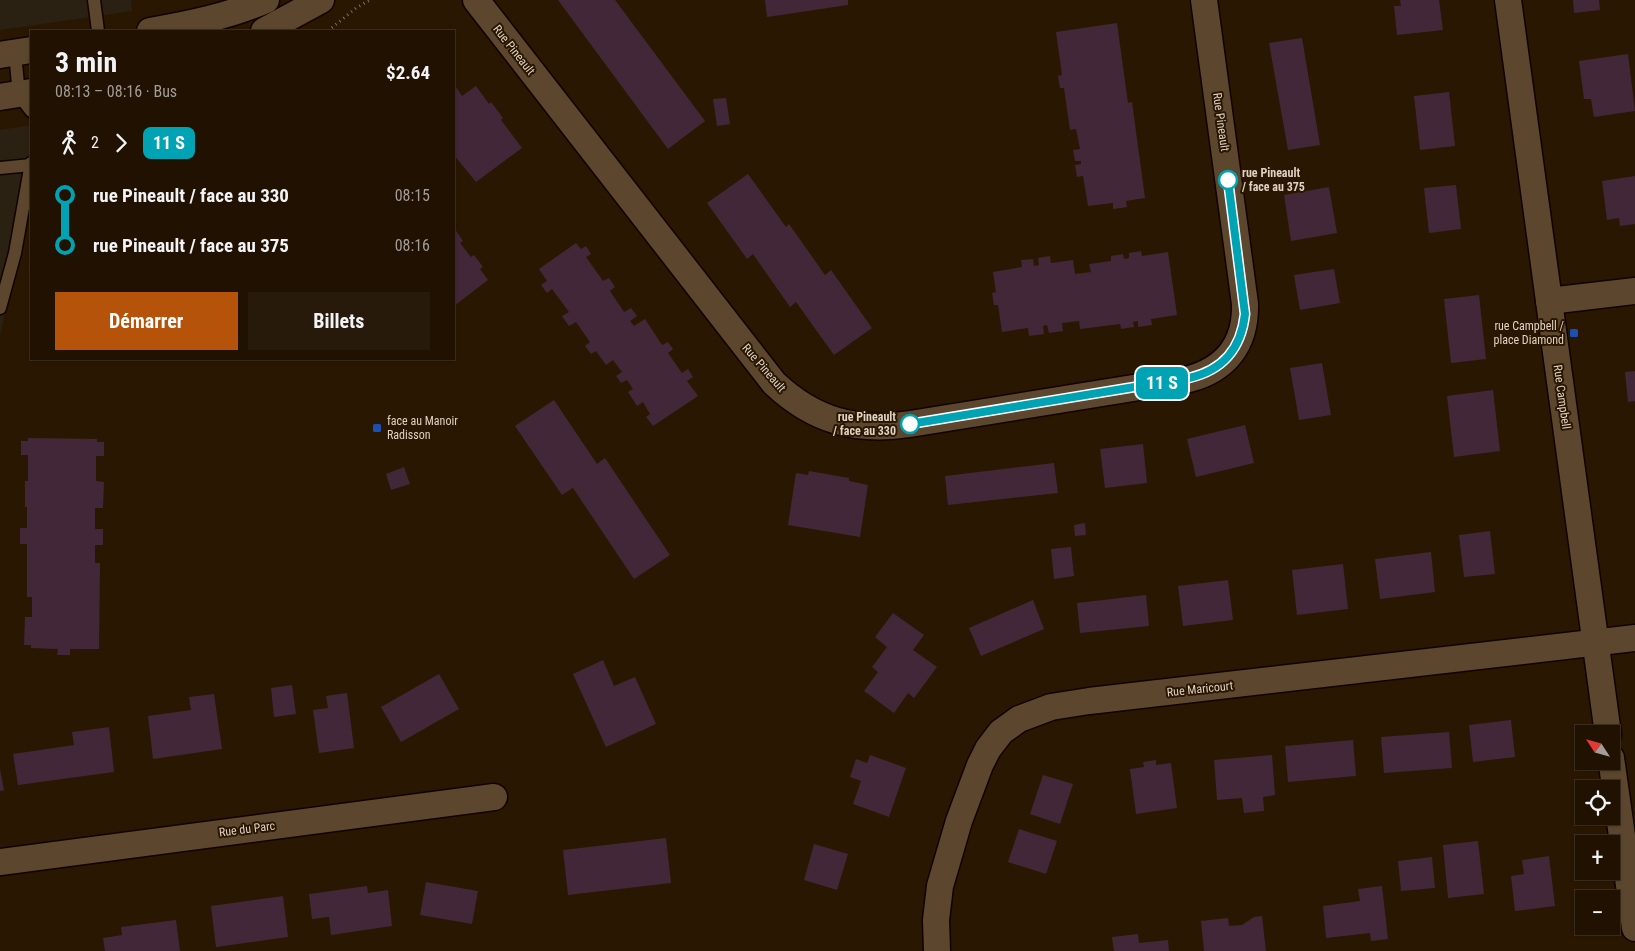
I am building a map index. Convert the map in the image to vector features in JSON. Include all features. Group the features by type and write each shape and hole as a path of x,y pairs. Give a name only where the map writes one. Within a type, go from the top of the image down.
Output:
{"street":[{"path":"156,30 188,25 232,13 266,0"},
{"path":"266,30 321,0"},
{"name":"Rue Pineault","path":"476,0 774,383 794,401 818,414 844,423 872,427 905,425 1189,378 1209,372 1232,352 1242,334 1245,304 1204,0"},
{"name":"Rue Campbell","path":"1508,0 1607,725"},
{"path":"1549,301 1635,291"},
{"name":"Rue Maricourt","path":"937,951 936,920 940,886 959,821 988,749 1001,732 1019,719 1051,707 1089,701 1635,638"},
{"path":"1613,770 1635,928"},
{"name":"Rue du Parc","path":"0,862 494,797"}],"lane":[{"path":"94,0 98,30"},
{"path":"15,53 20,99"},
{"path":"0,168 30,164"},
{"path":"0,308 3,289 15,253 30,170"}],"path":[{"path":"329,30 356,8 370,0"}],"shaded area":[{"path":"0,0 131,0 132,11 0,30"},
{"path":"30,125 30,204 0,335 0,130"}],"building":[{"path":"558,0 615,0 705,121 668,149"},
{"path":"765,0 848,0 848,5 767,17"},
{"path":"1400,0 1439,0 1443,30 1397,35 1394,6 1401,6"},
{"path":"1573,0 1599,0 1600,10 1574,13"},
{"path":"1117,23 1128,103 1132,102 1145,198 1126,201 1127,207 1113,209 1113,203 1088,206 1083,176 1077,177 1075,165 1081,164 1081,161 1075,161 1073,150 1080,149 1076,129 1070,130 1064,88 1060,88 1058,76 1062,75 1056,32"},
{"path":"1302,38 1320,145 1288,150 1269,43"},
{"path":"1628,54 1635,111 1594,117 1591,99 1584,99 1579,61"},
{"path":"455,86 462,96 476,86 489,104 491,102 503,118 501,120 522,148 476,182 455,156"},
{"path":"1449,92 1455,146 1420,150 1414,96"},
{"path":"726,98 730,124 717,126 713,99"},
{"path":"748,174 786,227 789,224 825,275 831,270 872,328 834,355 796,302 790,307 753,254 747,259 707,203"},
{"path":"1635,176 1635,224 1620,226 1619,218 1607,220 1602,181"},
{"path":"1456,185 1461,229 1429,233 1424,188"},
{"path":"1329,187 1337,233 1291,241 1284,195"},
{"path":"455,229 463,241 460,243 471,257 474,255 483,267 480,269 488,280 455,305"},
{"path":"576,243 581,249 586,246 591,254 586,257 603,281 609,278 615,287 610,291 624,312 631,308 637,316 630,321 634,326 645,319 662,345 668,342 673,349 668,353 682,373 688,369 693,377 687,381 698,396 653,426 646,417 650,414 643,402 637,406 628,392 633,389 627,380 621,383 616,376 622,372 613,360 606,365 596,351 591,354 585,346 590,342 576,322 569,326 562,316 569,312 552,289 547,293 541,285 547,281 539,269"},
{"path":"1141,251 1142,256 1168,252 1177,315 1151,319 1152,325 1138,327 1138,321 1133,322 1134,327 1121,329 1120,324 1080,329 1079,321 1062,323 1063,331 1049,333 1047,325 1043,326 1044,334 1029,336 1028,328 1002,332 998,305 994,305 992,293 996,292 993,272 1022,267 1021,260 1033,259 1034,266 1039,265 1038,258 1050,256 1051,263 1073,260 1075,274 1091,272 1089,264 1111,261 1111,256 1123,254 1124,259 1129,258 1129,253"},
{"path":"1334,269 1340,303 1300,310 1294,275"},
{"path":"1479,295 1486,359 1451,363 1444,299"},
{"path":"1322,363 1331,415 1299,420 1290,368"},
{"path":"1635,371 1635,401 1628,402 1625,372"},
{"path":"1493,390 1500,451 1454,457 1447,396"},
{"path":"554,400 597,464 605,458 670,555 634,579 573,488 562,495 515,426"},
{"path":"1245,425 1254,463 1196,477 1187,439"},
{"path":"28,438 97,439 97,442 104,442 104,456 96,456 96,481 104,482 103,508 95,508 95,529 103,529 103,545 95,545 95,563 100,563 99,649 70,649 70,655 57,655 58,649 31,648 31,645 24,645 25,617 32,617 32,597 27,597 27,544 20,544 20,528 27,528 25,481 28,481 28,455 21,455 21,441 28,441"},
{"path":"1143,444 1147,483 1105,488 1100,449"},
{"path":"1054,463 1058,493 948,505 945,476"},
{"path":"404,467 410,484 391,490 386,474"},
{"path":"809,471 849,478 849,481 868,485 860,537 788,525 796,473 808,475"},
{"path":"1085,523 1086,535 1075,536 1074,525"},
{"path":"1490,531 1495,574 1464,577 1459,535"},
{"path":"1071,547 1074,576 1054,579 1051,549"},
{"path":"1431,552 1435,592 1380,599 1375,559"},
{"path":"1343,564 1348,609 1297,615 1292,570"},
{"path":"1228,580 1233,620 1183,626 1178,586"},
{"path":"1146,595 1149,626 1080,633 1077,603"},
{"path":"1033,600 1044,629 981,656 969,628"},
{"path":"893,613 924,635 913,650 937,667 914,698 908,693 894,713 864,691 878,672 872,667 887,647 875,637"},
{"path":"603,660 614,686 635,677 656,724 606,747 573,674"},
{"path":"439,674 459,709 401,742 381,707"},
{"path":"292,685 296,714 274,717 271,688"},
{"path":"347,693 354,748 319,753 313,710 328,708 326,696"},
{"path":"214,694 222,749 153,759 148,716 191,710 189,697"},
{"path":"1511,720 1515,757 1473,762 1469,725"},
{"path":"109,727 114,772 18,785 13,754 74,745 72,732"},
{"path":"1449,732 1452,768 1384,773 1381,737"},
{"path":"1353,740 1356,776 1288,782 1285,746"},
{"path":"870,755 906,768 889,817 853,804 861,781 850,777 856,759 867,763"},
{"path":"1272,755 1275,795 1263,797 1264,811 1244,813 1242,798 1217,800 1214,760"},
{"path":"1156,760 1156,765 1171,763 1177,808 1136,814 1130,769 1144,767 1143,762"},
{"path":"0,769 4,790 0,791"},
{"path":"1043,775 1073,784 1060,824 1030,814"},
{"path":"1019,829 1057,841 1046,874 1008,862"},
{"path":"666,838 671,883 568,895 563,850"},
{"path":"1478,841 1484,894 1448,898 1443,845"},
{"path":"814,844 848,854 837,890 804,880"},
{"path":"1549,856 1555,906 1515,911 1511,876 1524,874 1522,860"},
{"path":"1432,857 1435,888 1401,891 1398,861"},
{"path":"426,882 478,891 472,924 420,915"},
{"path":"367,886 368,893 388,890 392,926 331,935 329,917 312,919 309,894"},
{"path":"1382,886 1388,939 1371,941 1370,933 1326,938 1323,906 1360,901 1358,889"},
{"path":"283,896 288,937 216,947 211,906"},
{"path":"1262,916 1266,951 1204,951 1201,921 1228,918 1229,926 1242,925 1254,917"},
{"path":"176,920 180,951 105,951 103,938 122,935 121,927"},
{"path":"1138,934 1139,943 1168,940 1169,951 1114,951 1112,937"}],"bus line":[{"path":"910,424 1189,378 1199,376 1217,367 1237,344 1242,334 1245,314 1228,180"}],"place":[{"name":"rue Pineault / face au 375","path":"1228,180"},
{"name":"rue Campbell / place Diamond","path":"1574,333"},
{"name":"rue Pineault / face au 330","path":"910,424"},
{"name":"face au Manoir Radisson","path":"377,428"}]}
